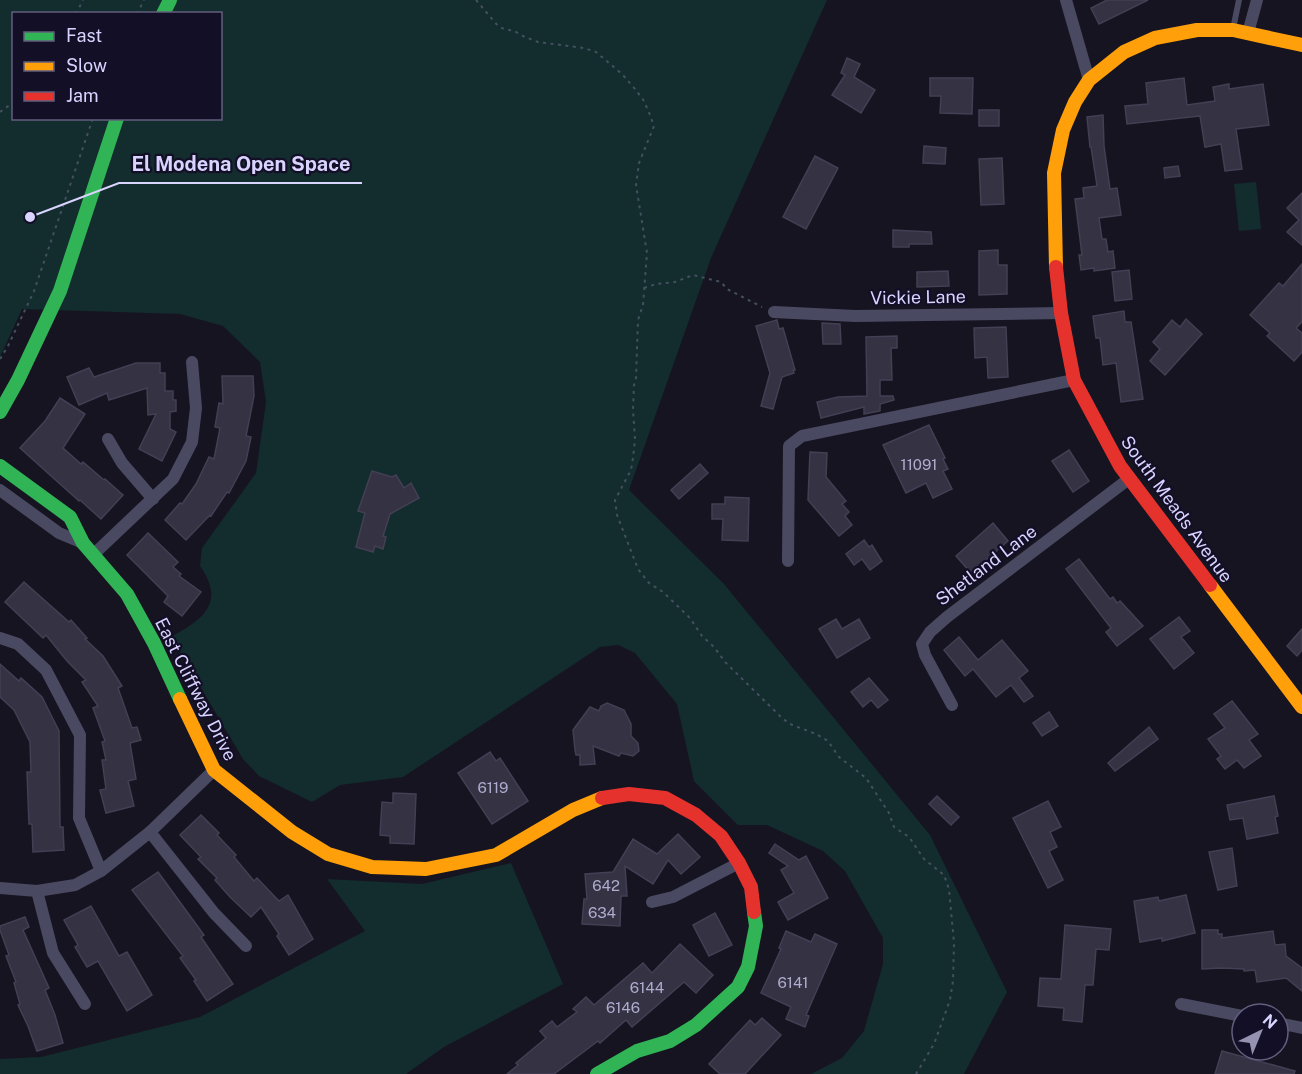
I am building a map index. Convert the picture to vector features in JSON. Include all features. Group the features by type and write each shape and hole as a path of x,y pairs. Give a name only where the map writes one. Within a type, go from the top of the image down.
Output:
{"street":[{"path":"1066,0 1089,80"},
{"path":"1248,33 1257,0"},
{"name":"South Meads Avenue","path":"1302,45 1233,30 1197,30 1155,38 1124,52 1089,80 1075,102 1062,130 1054,173 1056,265 1061,313 1074,380 1110,450 1302,707"},
{"path":"0,412 23,371 60,291 116,120"},
{"name":"Vickie Lane","path":"774,312 855,316 1061,313"},
{"path":"94,554 173,479 192,442 196,408 192,362"},
{"path":"788,561 789,446 802,436 1074,380"},
{"path":"108,439 122,463 153,499"},
{"name":"East Cliffway Drive","path":"0,466 70,518 83,543 127,594 214,770 292,832 328,854 372,867 426,869 496,855 597,799 629,794 665,798 696,815 721,836 739,862 751,887 756,926 748,968 738,987 696,1025 670,1041 637,1051 597,1074"},
{"name":"Shetland Lane","path":"951,705 925,656 922,644 930,632 1130,478"},
{"name":"East Cliffway Drive","path":"0,490 59,533 83,543"},
{"path":"0,638 18,644 46,670 80,735 79,818 101,871"},
{"path":"0,888 37,891 75,885 101,871 150,832 214,770"},
{"path":"150,832 214,913 246,946"},
{"path":"652,902 673,897 739,862"},
{"path":"37,891 53,953 86,1004"},
{"path":"1181,1004 1230,1014"}],"lane":[{"path":"1233,30 1239,0"},
{"path":"43,521 54,506"}],"path":[{"path":"476,0 498,26 504,29 538,42 584,48 596,52 622,74 644,101 654,126 639,163 636,185 646,239 643,305 638,320 634,385 635,439 631,470 615,500 617,515 638,569 649,583 663,592 690,618 702,636 726,663 782,718 828,741 839,757 866,778 889,813 894,827 909,837 924,859 944,875 949,889 953,922 953,981 944,1022 916,1074"},
{"path":"0,359 34,291 92,120"},
{"path":"644,288 675,282 693,275 721,282 727,289 745,300 774,312"}],"green space":[{"path":"0,0 827,0 711,258 629,490 724,584 930,835 1007,992 964,1074 811,1074 842,1058 864,1031 883,964 883,938 845,871 823,851 767,825 738,825 694,781 677,704 635,653 618,645 600,647 403,777 340,785 312,802 259,776 243,759 171,637 193,624 207,609 211,600 211,590 208,579 200,566 202,548 256,473 266,402 260,362 223,326 180,314 22,309 0,357"},
{"path":"1256,182 1261,229 1239,231 1234,184"},
{"path":"511,863 563,984 444,1047 406,1074 0,1074 0,1059 41,1057 200,1017 365,931 327,879 422,884"}],"building":[{"path":"1107,0 1148,0 1099,24 1091,8"},
{"path":"847,58 860,64 854,77 875,90 861,113 832,95 845,75 841,73"},
{"path":"930,78 973,78 972,114 940,113 941,96 930,96"},
{"path":"1184,78 1187,105 1215,101 1213,87 1229,84 1229,89 1263,84 1269,125 1236,129 1242,169 1225,171 1221,144 1205,147 1200,116 1127,124 1125,106 1148,104 1146,83"},
{"path":"979,110 999,110 999,126 979,126"},
{"path":"1103,115 1104,146 1110,189 1117,188 1121,215 1099,218 1102,239 1106,239 1108,252 1113,251 1115,268 1081,270 1079,255 1082,255 1075,199 1084,198 1083,188 1097,186 1087,117"},
{"path":"924,146 946,148 945,164 923,163"},
{"path":"815,156 838,168 806,229 783,217"},
{"path":"1002,158 1004,204 981,205 979,159"},
{"path":"1178,166 1180,176 1165,178 1164,168"},
{"path":"1302,193 1302,245 1287,232 1299,220 1287,208"},
{"path":"893,230 931,232 932,244 893,247"},
{"path":"998,250 998,265 1007,265 1007,294 979,295 979,251"},
{"path":"1302,264 1302,322 1296,328 1302,333 1302,352 1294,361 1267,336 1270,333 1250,315 1279,283 1283,286"},
{"path":"1129,270 1132,299 1115,301 1112,272"},
{"path":"948,271 949,286 917,287 917,272"},
{"path":"1124,311 1125,322 1131,322 1143,399 1121,402 1116,363 1103,365 1100,338 1096,338 1093,316"},
{"path":"1186,319 1202,334 1165,375 1150,361 1160,349 1153,342 1172,320 1180,327"},
{"path":"777,320 779,329 783,328 795,370 793,370 794,373 782,377 773,409 761,406 770,373 756,326"},
{"path":"822,323 840,324 841,344 823,344"},
{"path":"1006,327 1008,377 988,378 987,357 975,358 974,328"},
{"path":"897,336 897,348 891,348 892,380 880,380 880,396 893,396 894,400 880,404 880,411 864,414 864,407 821,418 817,402 838,397 867,396 866,337"},
{"path":"136,363 160,363 160,373 165,373 165,391 173,391 173,400 176,400 176,411 170,412 170,429 176,432 162,461 139,449 156,414 148,415 147,388 109,400 107,393 79,405 67,377 89,368 94,377"},
{"path":"222,376 253,376 254,396 246,436 251,437 246,461 229,493 227,492 211,516 186,540 165,520 180,503 182,504 196,484 209,457 214,459 220,428 215,427 219,403 223,404"},
{"path":"60,398 85,414 63,448 123,495 101,519 20,448 45,421"},
{"path":"929,425 945,458 943,459 948,469 943,471 952,489 933,498 926,483 906,493 883,445"},
{"path":"1069,450 1089,481 1073,492 1052,461"},
{"path":"810,452 827,453 826,477 846,501 842,504 849,512 845,516 852,525 839,536 808,500"},
{"path":"700,464 708,473 679,499 671,490"},
{"path":"372,471 392,477 396,475 404,488 411,483 419,498 390,514 383,536 386,537 383,549 375,546 373,552 356,547 365,513 358,511"},
{"path":"725,497 749,498 748,541 722,540 723,519 712,519 712,504 725,504"},
{"path":"993,523 1008,541 971,573 956,556"},
{"path":"148,533 178,562 173,567 181,574 179,576 201,592 182,616 164,602 168,596 127,555"},
{"path":"864,540 869,547 872,545 882,561 870,570 862,559 854,565 846,554"},
{"path":"1079,559 1110,599 1113,597 1117,603 1120,601 1143,626 1117,646 1106,632 1111,628 1066,569"},
{"path":"24,582 69,622 71,620 87,638 85,639 103,656 122,686 118,688 132,728 137,727 141,740 130,743 136,779 128,781 134,806 106,813 100,790 106,789 102,760 106,760 102,742 105,741 93,708 98,706 82,682 86,680 46,635 43,638 5,602"},
{"path":"1179,617 1190,631 1181,637 1194,653 1174,669 1150,639"},
{"path":"836,619 842,629 859,619 870,638 837,658 819,629"},
{"path":"1302,629 1302,650 1297,656 1287,646"},
{"path":"959,637 978,660 1002,640 1028,671 1019,678 1033,696 1024,702 1011,685 996,697 973,669 965,676 944,650"},
{"path":"0,664 19,681 21,678 42,697 59,731 60,827 63,827 64,850 33,852 32,824 29,824 27,772 31,772 30,742 14,710 0,697"},
{"path":"869,678 888,700 878,708 871,700 863,707 851,692"},
{"path":"1232,701 1258,734 1249,740 1261,756 1244,768 1237,760 1225,769 1217,759 1221,756 1208,739 1225,728 1214,714"},
{"path":"607,703 624,710 631,724 631,736 638,743 639,751 633,756 621,753 619,756 593,746 595,764 580,765 580,755 576,755 575,750 573,730 590,707 599,711 601,706"},
{"path":"1049,712 1058,726 1042,736 1033,723"},
{"path":"1149,727 1158,739 1115,771 1108,763"},
{"path":"490,752 496,761 500,758 528,801 492,824 458,773"},
{"path":"393,793 416,794 414,844 390,843 390,836 380,835 382,802 393,803"},
{"path":"937,796 959,817 951,825 929,804"},
{"path":"1274,796 1278,816 1275,817 1278,833 1247,839 1243,818 1230,820 1227,805"},
{"path":"1048,801 1061,827 1050,832 1057,847 1049,851 1063,880 1048,888 1013,818"},
{"path":"201,815 219,833 217,835 236,855 234,857 254,881 257,878 279,901 288,895 313,939 289,955 277,936 279,934 261,907 251,917 230,897 215,880 217,878 198,859 201,857 180,835"},
{"path":"678,834 700,857 681,874 668,860 653,884 625,866 627,896 621,896 620,926 582,924 584,899 587,899 585,874 613,872 633,839 657,854"},
{"path":"775,844 799,860 806,856 828,898 788,920 778,902 794,893 781,870 788,866 769,853"},
{"path":"1232,848 1237,886 1218,890 1209,852"},
{"path":"158,872 204,935 201,937 233,984 207,1001 194,981 196,980 180,958 183,956 132,890"},
{"path":"1186,895 1195,933 1162,941 1162,938 1140,942 1134,901 1158,897 1159,901"},
{"path":"91,906 119,956 127,952 152,995 127,1011 98,961 87,967 75,947 78,945 64,920"},
{"path":"715,913 732,945 709,956 693,925"},
{"path":"25,917 29,927 23,930 49,988 45,990 63,1043 37,1051 18,1005 20,1004 14,983 16,982 6,956 9,955 0,930 0,926"},
{"path":"1065,925 1111,929 1109,950 1096,949 1093,985 1085,985 1082,1022 1063,1020 1064,1008 1038,1006 1040,978 1061,979"},
{"path":"1202,930 1218,930 1222,938 1273,931 1275,945 1285,944 1286,956 1302,968 1302,991 1286,978 1257,982 1255,970 1202,969"},
{"path":"786,931 811,942 815,934 837,944 806,1015 809,1016 805,1027 786,1019 791,1007 761,993 781,949 779,948"},
{"path":"680,944 713,975 696,993 684,982 632,1027 626,1020 600,1043 598,1041 554,1074 507,1074 518,1065 516,1063 546,1038 540,1031 552,1021 557,1027 577,1012 573,1009 586,997 594,1005 643,963 652,973"},
{"path":"762,1018 781,1035 745,1074 720,1074 709,1064 750,1020 755,1025"},
{"path":"1222,1051 1230,1053 1230,1062 1262,1062 1295,1071 1294,1074 1215,1074"}],"traffic: fast":[{"path":"164,12 170,0"},
{"path":"0,412 18,380 60,291 116,120"},
{"path":"0,466 70,517 83,543 127,594 154,643 180,699"},
{"path":"597,1074 637,1051 670,1041 696,1025 738,987 748,967 756,926 754,912"}],"traffic: slow":[{"path":"1056,267 1054,173 1063,130 1075,102 1089,80 1124,52 1155,38 1197,30 1233,30 1302,45"},
{"path":"1210,585 1302,707"},
{"path":"180,699 214,770 292,832 328,854 372,867 426,869 496,855 573,810 602,798"}],"traffic: jam":[{"path":"1056,267 1061,313 1074,380 1120,466 1210,585"},
{"path":"602,798 629,794 665,798 696,815 721,836 739,863 751,887 754,912"}],"place":[{"name":"El Modena Open Space","path":"30,217"}]}
